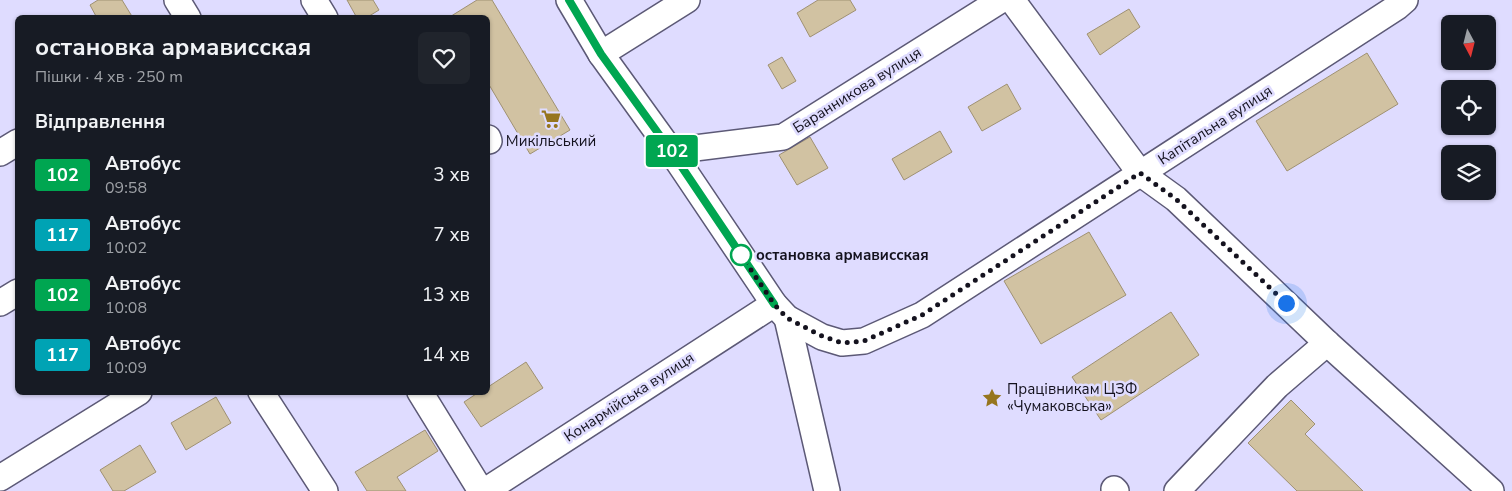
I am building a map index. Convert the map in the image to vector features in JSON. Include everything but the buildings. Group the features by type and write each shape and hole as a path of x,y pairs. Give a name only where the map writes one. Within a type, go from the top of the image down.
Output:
{"street":[{"path":"177,0 186,15"},
{"path":"314,0 323,15"},
{"path":"569,0 601,54 671,151 780,311 826,491"},
{"path":"601,54 687,0"},
{"name":"Баранникова вулиця","path":"671,151 783,136 1001,0"},
{"path":"1012,0 1140,173 1176,199 1474,486"},
{"name":"Капітальна вулиця","path":"780,311 822,336 842,343 864,341 922,315 1398,2"},
{"path":"0,153 15,144"},
{"path":"0,303 15,294"},
{"name":"Конармійська вулиця","path":"485,491 780,311"},
{"path":"1177,491 1277,386 1327,343"},
{"path":"0,478 134,395"},
{"path":"263,395 325,491"},
{"path":"422,395 481,491"}],"bus line":[{"name":"102","path":"569,0 601,54 671,151 774,304"}],"place":[{"name":"Микільський","path":"551,119"},
{"name":"остановка армависская","path":"741,255"},
{"name":"Працівникам ЦЗФ «Чумаковська»","path":"992,398"}],"route":[{"path":"741,255 774,304 787,318 822,336 842,343 864,341 922,315 1140,173 1176,199 1286,303"}]}
